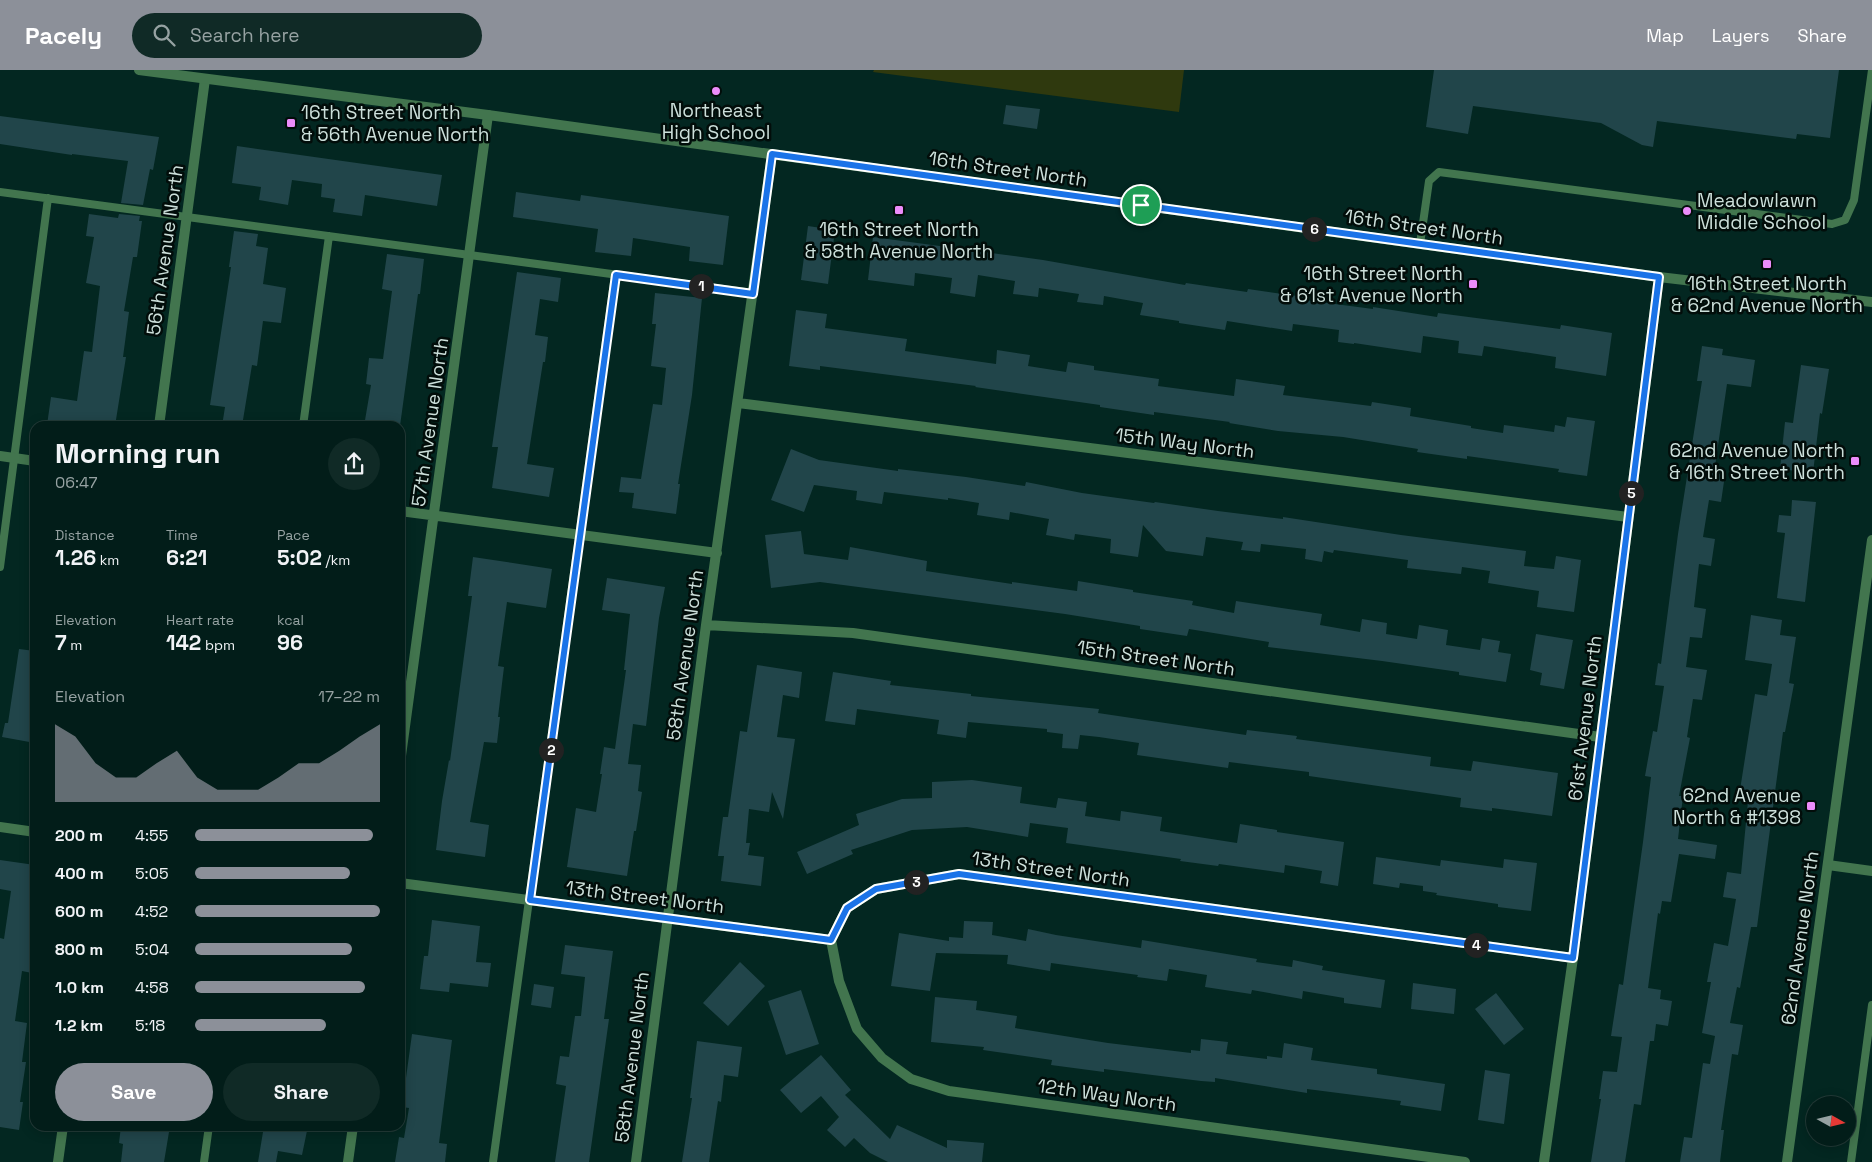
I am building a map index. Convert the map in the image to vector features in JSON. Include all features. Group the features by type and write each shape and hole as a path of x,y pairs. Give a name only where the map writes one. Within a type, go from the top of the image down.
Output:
{"street":[{"name":"16th Street North","path":"143,70 488,115 1659,277 1872,302"},
{"name":"56th Avenue North","path":"159,421 205,79"},
{"name":"57th Avenue North","path":"405,728 488,115"},
{"name":"58th Avenue North","path":"636,1162 706,625 772,154"},
{"name":"61st Avenue North","path":"1544,1162 1573,958 1659,277"},
{"name":"15th Way North","path":"738,402 1628,517"},
{"path":"0,456 30,460"},
{"path":"405,512 717,553"},
{"name":"62nd Avenue North","path":"1787,1162 1872,540"},
{"name":"15th Street North","path":"706,625 852,634 1600,737"},
{"path":"0,827 30,831"},
{"path":"1828,865 1872,871"},
{"name":"13th Street North","path":"405,885 667,917 831,940 847,908 876,889 959,874 1573,958"},
{"name":"12th Way North","path":"831,940 838,981 857,1029 882,1058 911,1079 949,1091 1465,1162"},
{"path":"58,1162 62,1131"},
{"path":"348,1162 352,1131"}],"lane":[{"path":"1420,244 1429,180 1439,172 1832,224 1845,220 1854,200 1872,70"},
{"path":"0,192 753,294"},
{"path":"0,567 48,198"},
{"path":"304,421 329,236"},
{"path":"493,1162 616,275"},
{"path":"1851,1162 1872,1005"},
{"path":"204,1162 208,1131"}],"green space":[{"path":"874,70 1184,70 1179,112 873,72"}],"building":[{"path":"1434,70 1839,70 1830,138 1797,134 1796,139 1657,121 1653,147 1642,145 1601,123 1473,106 1468,134 1426,127"},
{"path":"1006,105 1040,109 1037,129 1003,124"},
{"path":"0,116 159,137 153,170 150,169 143,205 121,203 128,161 0,144"},
{"path":"237,146 442,175 437,206 365,195 362,216 333,212 335,199 321,197 322,184 292,180 288,205 259,200 261,187 232,183"},
{"path":"516,192 580,201 581,195 729,216 723,265 689,261 690,247 633,238 631,256 595,252 598,229 513,217"},
{"path":"89,214 118,218 119,214 140,216 139,221 142,221 137,257 133,257 124,311 129,312 123,357 126,357 116,421 48,421 51,397 77,401 84,351 92,352 100,286 86,283 94,237 86,236"},
{"path":"808,226 835,230 828,284 801,280"},
{"path":"234,231 258,234 256,246 268,248 263,284 286,288 281,323 263,321 257,366 252,365 243,421 223,421 225,407 210,405 231,267 229,267"},
{"path":"873,237 1043,260 1185,285 1186,283 1247,292 1248,289 1297,296 1297,299 1373,309 1373,307 1437,317 1438,313 1560,329 1561,325 1612,333 1606,376 1555,368 1556,357 1484,346 1482,356 1458,353 1459,341 1423,336 1421,353 1338,342 1339,330 1293,324 1292,331 1227,321 1225,330 1179,323 1179,321 1140,315 1143,303 1104,296 1103,305 1077,302 1079,294 1039,288 1038,297 1013,294 1015,281 978,275 975,297 950,293 952,278 915,273 914,286 868,280"},
{"path":"387,254 424,259 401,421 365,421 371,385 366,384 369,358 383,359 392,291 382,289"},
{"path":"517,272 561,278 558,302 540,299 535,335 548,337 527,464 554,468 549,497 492,488 498,447 492,447"},
{"path":"655,293 702,298 692,395 678,484 680,484 676,514 632,508 634,493 619,492 621,477 641,479 653,404 662,405 666,368 651,366 656,324 652,324"},
{"path":"796,310 827,314 825,328 907,339 905,351 996,364 997,350 1030,355 1028,366 1066,372 1068,362 1094,366 1094,370 1159,379 1158,386 1234,396 1236,379 1285,386 1283,395 1371,406 1372,402 1411,408 1410,416 1503,433 1504,425 1554,432 1555,425 1565,427 1567,417 1595,421 1587,476 1558,472 1559,469 1467,456 1467,459 1417,452 1418,449 1343,437 1278,431 1230,422 1154,412 1154,415 976,386 820,366 820,370 789,366"},
{"path":"1702,346 1723,349 1722,355 1755,360 1751,387 1727,384 1714,473 1725,475 1721,502 1709,500 1703,537 1715,539 1711,566 1699,564 1694,607 1706,609 1702,638 1690,637 1686,667 1707,670 1702,700 1693,699 1687,737 1690,738 1679,796 1683,796 1678,839 1717,845 1715,859 1679,854 1671,902 1662,901 1660,914 1658,913 1648,988 1661,990 1660,999 1672,1001 1668,1026 1656,1024 1654,1041 1650,1041 1641,1105 1634,1104 1625,1162 1591,1162 1601,1099 1599,1099 1603,1071 1617,1072 1622,1037 1611,1036 1619,984 1623,985 1643,842 1651,777 1645,776 1653,731 1657,732 1664,686 1655,685 1658,663 1661,664 1678,534 1702,381 1697,381"},
{"path":"1801,365 1829,369 1822,414 1820,413 1813,473 1780,469 1785,422 1793,423"},
{"path":"791,449 819,460 898,471 898,469 966,477 1025,486 1026,482 1082,493 1154,503 1283,519 1283,517 1526,551 1524,566 1554,569 1556,556 1581,560 1574,612 1537,607 1539,591 1488,583 1490,571 1462,567 1461,574 1407,568 1408,560 1334,550 1333,553 1324,551 1322,562 1305,559 1306,549 1261,544 1260,552 1241,550 1243,542 1206,537 1203,556 1166,551 1143,525 1138,557 1110,553 1111,539 1075,534 1074,540 1046,535 1049,519 1010,512 1009,520 977,515 979,503 948,498 948,500 884,492 882,504 856,500 857,491 814,485 804,512 771,500"},
{"path":"1792,500 1816,502 1805,602 1777,598 1785,533 1777,532 1779,515 1791,516"},
{"path":"801,531 804,554 848,560 850,547 927,561 926,571 1012,584 1012,582 1077,591 1078,581 1193,601 1192,605 1234,613 1236,601 1322,614 1320,625 1360,632 1362,619 1387,623 1386,634 1417,639 1419,625 1448,630 1446,645 1480,650 1482,638 1500,641 1498,652 1511,654 1506,682 1459,675 1459,672 1268,647 1269,642 1189,629 1187,636 1140,629 1140,626 1065,614 820,582 771,588 765,535"},
{"path":"473,557 552,569 546,608 507,602 498,666 504,667 497,743 484,742 470,822 489,825 485,857 436,850 472,596 468,596"},
{"path":"607,578 665,587 659,618 646,726 633,724 628,764 641,765 638,791 642,792 627,876 567,867 576,808 596,812 604,747 615,749 626,670 624,670 630,614 602,610"},
{"path":"1751,615 1782,620 1780,635 1796,637 1789,683 1794,684 1785,732 1783,732 1757,927 1751,927 1740,988 1737,987 1730,1023 1743,1025 1738,1055 1732,1054 1721,1130 1724,1130 1720,1162 1680,1162 1684,1137 1692,1138 1703,1063 1710,1064 1715,1036 1702,1033 1711,982 1707,982 1714,943 1728,946 1736,899 1723,897 1727,872 1741,874 1749,791 1740,790 1755,694 1767,696 1772,664 1745,660"},
{"path":"1536,634 1573,640 1564,689 1540,685 1542,673 1530,670"},
{"path":"19,649 30,650 30,742 2,737 5,723 8,723"},
{"path":"757,665 802,672 799,698 783,695 777,737 795,739 783,819 772,792 769,812 749,809 746,843 750,843 748,855 764,857 761,886 721,881 724,856 718,856 723,817 728,817 740,731 747,732"},
{"path":"833,672 891,681 890,685 971,694 971,696 1099,709 1098,713 1246,735 1247,730 1297,736 1296,739 1431,757 1430,766 1471,771 1473,761 1558,773 1552,816 1492,808 1492,811 1460,807 1461,798 1309,776 1309,772 1229,762 1228,768 1137,755 1139,743 1099,737 1080,735 1078,749 1062,748 1063,734 1047,732 1047,729 968,722 966,738 937,734 939,720 857,709 855,725 825,721"},
{"path":"972,780 1022,787 1020,803 1056,808 1058,798 1087,802 1085,816 1120,821 1121,811 1162,817 1160,831 1237,843 1240,824 1277,830 1277,832 1344,842 1338,886 1320,883 1322,871 1285,865 1284,873 1180,861 1181,859 1066,843 1068,828 1030,823 1028,837 967,827 912,830 851,850 853,854 807,874 797,852 859,825 856,814 902,799 932,798 932,782"},
{"path":"1376,857 1440,866 1441,860 1503,868 1504,859 1537,863 1531,911 1498,907 1498,904 1436,895 1437,893 1423,891 1423,886 1400,883 1399,888 1373,884"},
{"path":"0,860 30,864 30,973 22,971 15,1021 27,1023 22,1062 26,1062 20,1102 23,1102 19,1130 0,1127 0,938 4,939 11,891 0,889"},
{"path":"432,920 480,926 476,962 491,963 488,987 450,983 449,992 420,989 424,956 428,956"},
{"path":"964,921 993,922 992,935 1026,941 1028,929 1141,948 1142,940 1257,959 1256,962 1292,967 1293,960 1323,966 1322,970 1385,980 1381,1008 1344,1003 1344,998 1303,991 1302,999 1252,990 1251,994 1205,987 1207,975 1169,969 1167,981 1051,963 1050,971 1007,964 1008,955 936,953 930,991 891,986 899,933 949,941 949,937 963,938"},
{"path":"565,945 613,951 604,1019 609,1019 589,1162 555,1162 566,1086 556,1084 560,1056 569,1057 575,1016 581,1016 585,977 561,974"},
{"path":"740,962 765,986 728,1026 703,1003"},
{"path":"1413,983 1456,989 1454,1014 1411,1009"},
{"path":"534,984 554,987 551,1008 531,1005"},
{"path":"801,990 819,1044 786,1055 768,1001"},
{"path":"1496,993 1524,1029 1504,1045 1475,1009"},
{"path":"935,997 977,1001 976,1010 1017,1016 1015,1028 1108,1043 1191,1053 1191,1050 1200,1051 1201,1039 1228,1042 1226,1054 1267,1059 1267,1056 1282,1058 1284,1043 1313,1048 1311,1060 1377,1069 1377,1074 1445,1084 1441,1111 1400,1105 1401,1101 1307,1089 1307,1093 1215,1078 1215,1082 1201,1081 1104,1069 1104,1072 1051,1065 1052,1060 983,1050 984,1047 931,1042"},
{"path":"412,1034 452,1040 439,1143 447,1144 445,1162 395,1162 399,1137 404,1138 409,1108 405,1107 405,1085"},
{"path":"697,1041 742,1047 738,1077 724,1075 721,1102 718,1101 709,1162 682,1162 692,1098 690,1098"},
{"path":"821,1055 851,1090 845,1095 890,1139 897,1125 947,1148 947,1140 984,1143 982,1162 888,1162 870,1153 854,1138 845,1147 827,1130 839,1117 821,1096 801,1113 780,1090"},
{"path":"1485,1070 1510,1074 1504,1124 1478,1120"},
{"path":"120,1131 169,1131 164,1162 121,1162 123,1144 119,1143"},
{"path":"263,1131 307,1131 302,1155 278,1151 276,1162 258,1162"}],"place":[{"name":"Northeast High School","path":"716,91"},
{"name":"16th Street North & 56th Avenue North","path":"291,123"},
{"name":"16th Street North & 58th Avenue North","path":"899,210"},
{"name":"Meadowlawn Middle School","path":"1687,211"},
{"name":"16th Street North & 62nd Avenue North","path":"1767,264"},
{"name":"16th Street North & 61st Avenue North","path":"1473,284"},
{"name":"62nd Avenue North & 16th Street North","path":"1855,461"},
{"name":"62nd Avenue North & #1398","path":"1811,806"}],"route":[{"path":"772,154 1141,205 1659,277 1573,958 959,874 876,889 847,908 831,940 530,900 616,275 753,294 772,154"}]}
